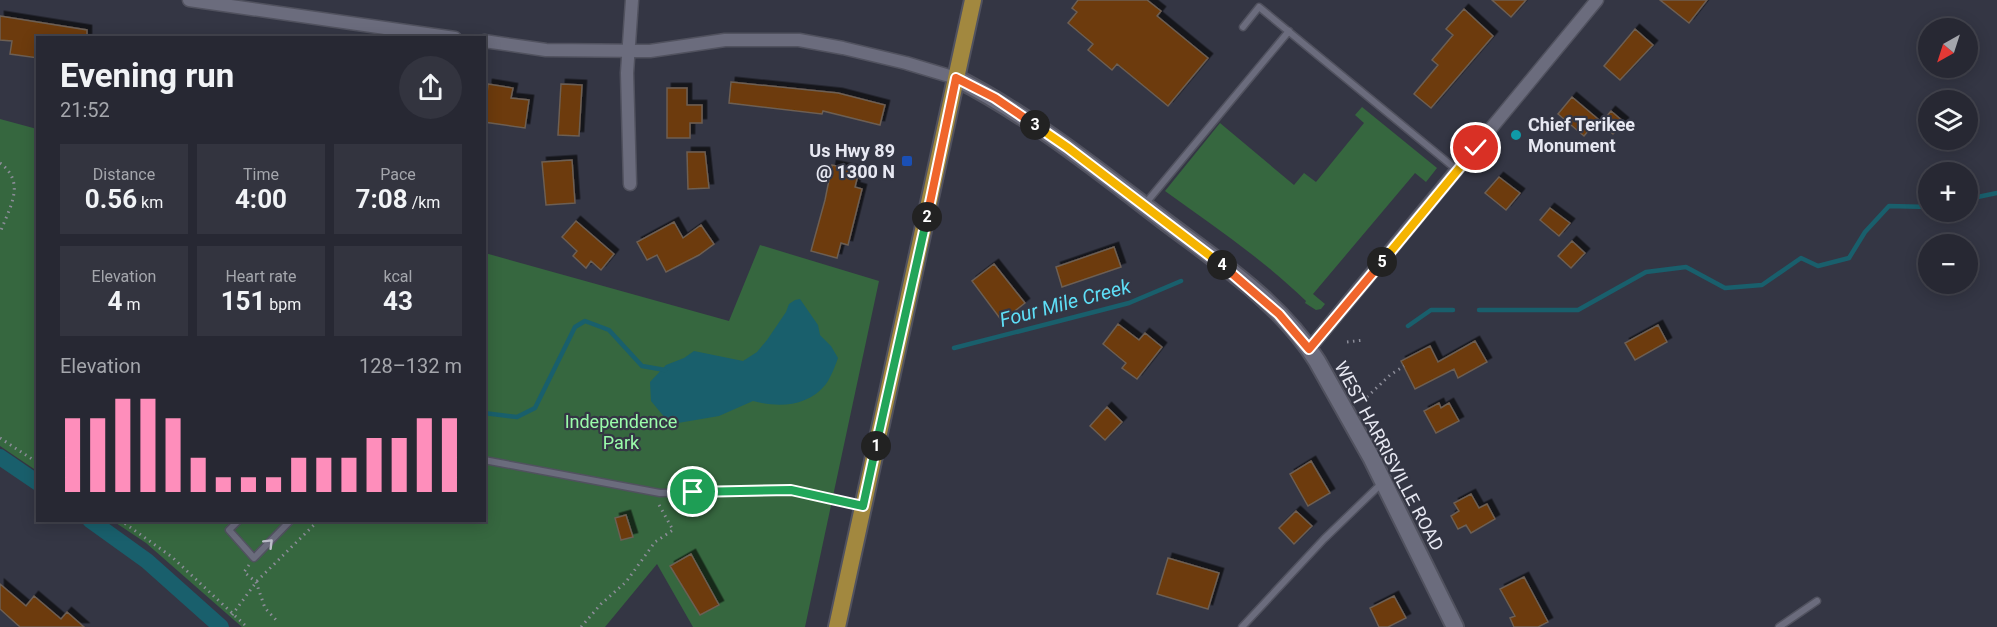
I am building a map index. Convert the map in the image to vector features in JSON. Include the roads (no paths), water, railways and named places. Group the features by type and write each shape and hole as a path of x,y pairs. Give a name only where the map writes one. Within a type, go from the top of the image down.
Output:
{"main road":[{"path":"837,627 973,0"},
{"name":"WEST HARRISVILLE ROAD","path":"956,78 995,98 1067,147 1236,276 1279,314 1309,349 1371,458 1455,627"}],"street":[{"path":"189,0 213,2 384,33 427,36"},
{"path":"630,184 628,51 632,0"},
{"path":"1309,349 1597,0"},
{"path":"486,41 546,50 650,51 725,40 799,40 896,60 956,78"}],"lane":[{"path":"1243,27 1259,7 1458,170"},
{"path":"1144,205 1289,31"},
{"path":"486,460 660,493 791,490 863,506"},
{"path":"1242,627 1338,524 1383,483"},
{"path":"237,522 228,530 254,558 289,522"},
{"path":"1779,627 1817,601"}],"water":[{"path":"800,299 818,325 820,335 831,346 838,358 826,384 819,392 792,404 772,405 753,401 719,416 678,423 666,419 651,401 650,382 666,365 694,351 743,361 757,352 767,340 789,304"}],"waterway":[{"name":"Four Mile Creek","path":"1978,197 1997,193"},
{"name":"Four Mile Creek","path":"1479,310 1578,310 1646,272 1686,267 1725,288 1762,285 1801,258 1818,266 1849,258 1865,232 1889,206 1918,207"},
{"name":"Four Mile Creek","path":"954,348 1129,303 1181,281"},
{"name":"Four Mile Creek","path":"1408,326 1431,310 1453,310"},
{"name":"Four Mile Creek","path":"486,413 517,417 535,408 575,327 585,321 609,330 642,366 665,370"},
{"path":"0,457 36,482"},
{"path":"93,522 147,561 221,627"}],"place":[{"name":"Chief Terikee Monument","path":"1516,135"},
{"name":"Us Hwy 89 @ 1300 N","path":"907,161"}],"park label":[{"name":"Independence Park","path":"621,432"}]}
